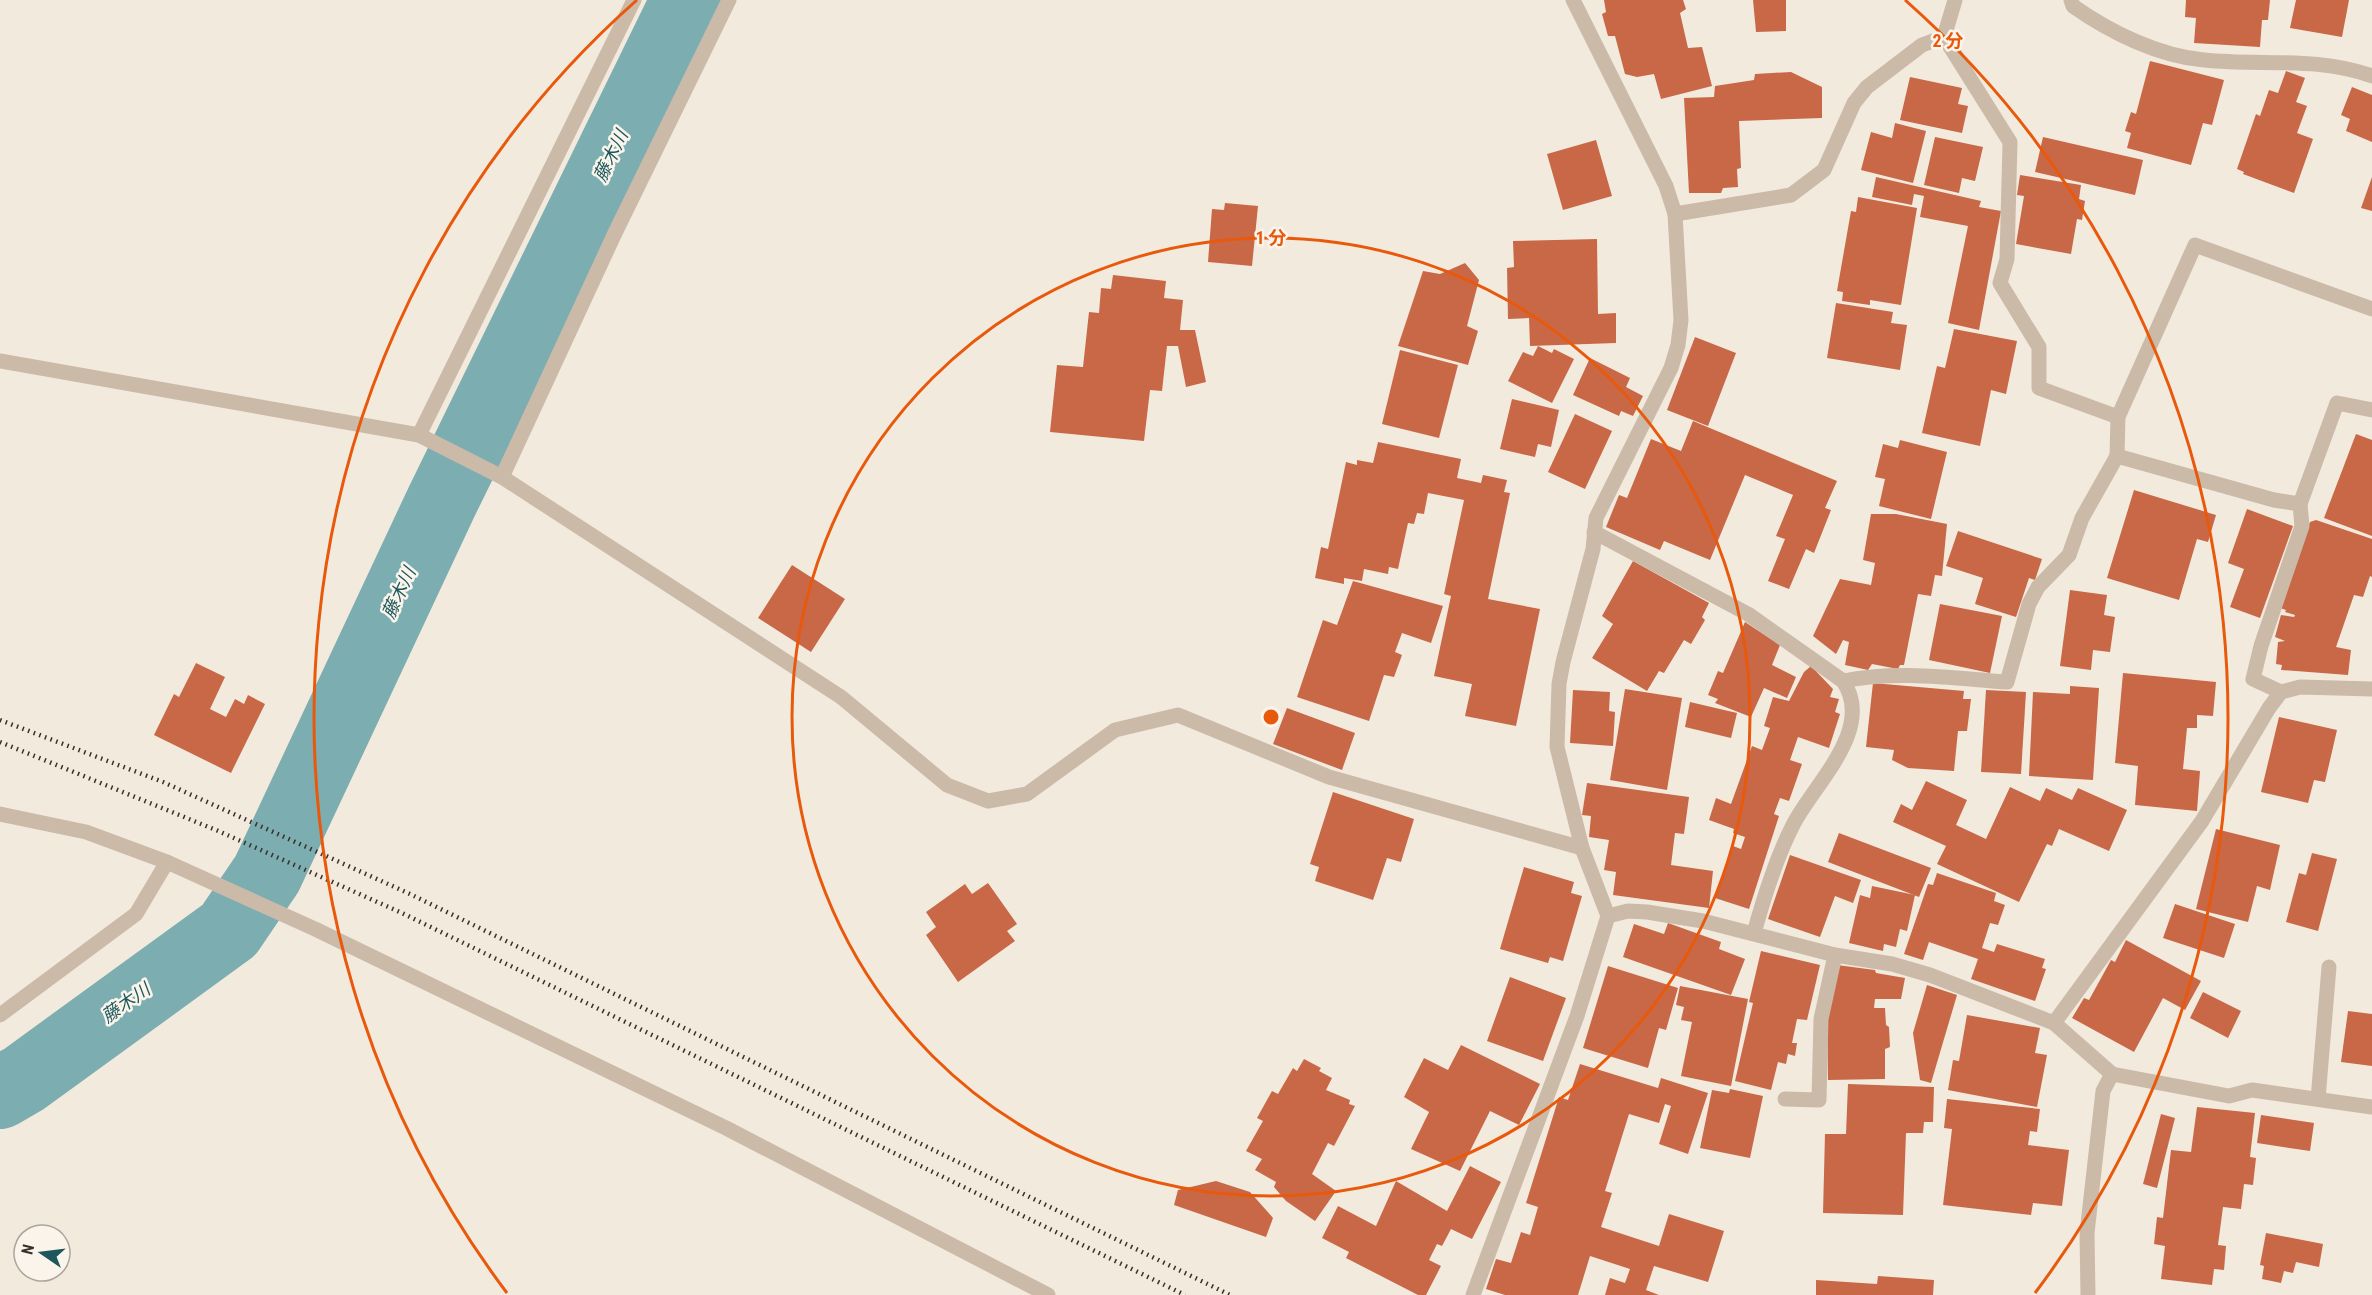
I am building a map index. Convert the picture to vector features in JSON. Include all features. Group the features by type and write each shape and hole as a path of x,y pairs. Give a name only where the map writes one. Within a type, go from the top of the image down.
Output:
{"street":[{"path":"426,438 634,0"},
{"path":"502,477 615,232 729,0"},
{"path":"1473,1295 1577,1016 1608,916 1582,849 1557,747 1557,706 1563,662 1593,549 1596,518 1671,368 1678,345 1681,320 1675,214 1666,186 1572,0"},
{"path":"1955,0 1944,37 2010,142 2005,244 2007,259 2000,283 2039,347 2039,388 2118,417"},
{"path":"2071,0 2073,6 2106,26 2145,44 2184,57 2212,60 2313,62 2372,76"},
{"path":"1675,214 1791,195 1824,170 1854,103 1867,87 1922,45 1944,37"},
{"path":"1843,681 1867,676 1906,675 2007,682 2029,604 2038,587 2069,555 2082,518 2117,456 2118,417 2195,245 2372,309"},
{"path":"0,361 426,438 502,477 841,697 947,785 988,801 1027,794 1115,730 1178,715 1329,777 1582,849"},
{"path":"2281,692 2253,679 2261,646 2302,526 2300,504 2337,403 2372,410"},
{"path":"2117,456 2274,500 2300,504"},
{"path":"1594,532 1748,614 1843,681 1850,691 1851,714 1844,748 1793,824 1774,869 1754,933"},
{"path":"2054,1023 2202,821 2269,708 2281,692 2300,687 2372,689"},
{"path":"0,814 86,832 203,877 726,1128 1048,1295"},
{"path":"0,1015 136,914 167,862"},
{"path":"1608,916 1628,911 1703,921 1835,955 1892,964 1930,975 2054,1023 2112,1074 2229,1096 2252,1090 2372,1107"},
{"path":"1785,1099 1820,1100 1821,1019 1835,955"},
{"path":"2318,1099 2329,967"},
{"path":"2088,1295 2086,1233 2103,1091 2112,1074"}],"building":[{"path":"1604,0 1683,0 1686,9 1680,13 1688,48 1702,47 1712,86 1661,99 1654,74 1637,77 1625,74 1615,36 1608,36 1602,14 1606,12"},
{"path":"1753,0 1786,0 1786,31 1756,32"},
{"path":"2186,0 2270,0 2268,20 2262,20 2260,47 2194,43 2196,18 2185,17"},
{"path":"2296,0 2349,0 2342,37 2290,28"},
{"path":"2150,61 2224,80 2212,125 2203,123 2191,165 2127,148 2131,133 2125,131 2131,112 2136,114"},
{"path":"2286,71 2305,78 2296,102 2307,106 2297,133 2313,139 2294,193 2243,174 2244,172 2237,169 2256,114 2260,116 2269,90 2278,93"},
{"path":"1791,72 1822,87 1822,118 1739,121 1741,168 1737,169 1738,187 1723,188 1721,193 1689,193 1684,98 1714,97 1715,86 1754,80 1755,74"},
{"path":"1910,77 1962,88 1958,104 1968,106 1962,133 1900,120"},
{"path":"2352,87 2372,95 2372,142 2346,131 2350,119 2341,115"},
{"path":"1895,123 1926,131 1913,183 1861,170 1871,132 1892,138"},
{"path":"1935,137 1983,147 1975,181 1962,178 1959,193 1924,185"},
{"path":"2043,137 2143,160 2135,195 2035,172"},
{"path":"1596,140 1612,196 1563,210 1547,154"},
{"path":"2020,175 2081,185 2079,199 2085,201 2082,220 2077,219 2071,254 2016,244 2024,196 2017,195"},
{"path":"1876,177 1981,201 1979,207 2001,211 1979,330 1948,323 1968,226 1920,217 1924,196 1914,194 1912,205 1872,197"},
{"path":"2372,177 2372,211 2361,208"},
{"path":"1858,197 1917,208 1901,305 1870,300 1870,305 1842,301 1843,292 1837,291 1851,211 1856,212"},
{"path":"1225,203 1258,206 1252,266 1208,262 1212,209 1224,210"},
{"path":"1597,239 1598,314 1616,313 1616,343 1530,346 1529,318 1508,319 1507,268 1514,267 1513,241"},
{"path":"1465,263 1479,280 1467,326 1478,331 1468,365 1398,346 1423,271 1440,274"},
{"path":"1113,275 1166,281 1164,298 1183,300 1180,330 1195,330 1206,382 1186,387 1178,346 1167,346 1162,391 1150,390 1144,441 1050,432 1057,365 1083,367 1089,312 1099,313 1101,288 1111,289"},
{"path":"1836,303 1893,312 1891,323 1907,325 1900,370 1827,358"},
{"path":"1954,329 2017,341 2006,394 1991,390 1980,446 1922,433 1937,366 1945,368"},
{"path":"1695,337 1736,353 1708,426 1667,410"},
{"path":"1538,346 1552,353 1554,349 1574,359 1552,403 1508,381 1523,352 1533,356"},
{"path":"1400,350 1458,365 1439,438 1382,424"},
{"path":"1590,358 1630,378 1626,387 1643,396 1633,416 1621,411 1619,416 1573,395"},
{"path":"1512,399 1559,410 1551,447 1538,444 1535,457 1500,449"},
{"path":"1575,414 1612,431 1585,489 1548,472"},
{"path":"1693,421 1837,481 1825,508 1831,510 1814,553 1806,549 1789,589 1768,581 1785,539 1776,536 1793,495 1745,475 1710,560 1664,541 1660,550 1606,527 1619,495 1627,498 1651,439 1681,451"},
{"path":"2356,434 2372,440 2372,536 2324,518"},
{"path":"1900,440 1947,452 1931,519 1879,506 1885,479 1875,477 1883,444 1898,448"},
{"path":"1378,442 1461,459 1457,478 1481,483 1483,475 1507,480 1504,492 1510,493 1488,599 1540,609 1516,726 1465,716 1472,684 1434,676 1451,596 1444,594 1464,500 1428,493 1424,514 1417,513 1414,524 1408,523 1398,569 1389,567 1388,574 1364,569 1362,581 1344,578 1344,584 1315,578 1321,547 1328,549 1346,462 1357,465 1357,460 1373,463"},
{"path":"2134,490 2216,515 2208,542 2197,539 2179,600 2107,578"},
{"path":"2247,509 2293,526 2260,618 2230,607 2244,569 2228,563"},
{"path":"1871,514 1896,514 1947,524 1942,576 1935,575 1931,596 1918,594 1904,665 1900,665 1898,669 1872,664 1868,670 1845,665 1849,642 1843,640 1836,654 1813,636 1840,579 1871,585 1875,563 1863,560"},
{"path":"2316,520 2372,539 2372,577 2370,576 2363,597 2354,595 2336,647 2351,650 2348,675 2281,670 2282,665 2276,664 2278,642 2285,641 2275,637 2281,615 2294,617 2295,615 2280,608 2310,522"},
{"path":"1958,531 2042,559 2035,580 2029,578 2016,617 1975,604 1983,578 1946,566"},
{"path":"1633,561 1709,603 1702,617 1705,620 1691,644 1684,640 1664,673 1659,671 1647,691 1592,658 1613,624 1602,616"},
{"path":"792,565 845,599 811,652 758,618"},
{"path":"1353,581 1443,606 1431,643 1402,633 1395,652 1402,655 1394,677 1384,675 1369,721 1297,697 1323,620 1337,625"},
{"path":"2070,590 2107,595 2104,615 2115,617 2110,652 2093,650 2091,670 2060,666"},
{"path":"1940,604 2002,616 1990,673 1929,660"},
{"path":"1745,622 1780,645 1772,665 1796,677 1787,698 1764,688 1751,717 1715,703 1718,699 1708,695 1718,671 1723,673"},
{"path":"196,663 225,677 210,709 226,717 235,699 244,704 248,695 265,704 231,773 154,735 174,694 179,697"},
{"path":"1811,666 1833,689 1830,697 1839,699 1835,712 1840,714 1829,748 1798,737 1790,760 1802,764 1789,801 1780,798 1774,814 1779,816 1749,909 1715,898 1733,846 1741,849 1745,837 1733,833 1734,829 1709,820 1716,798 1731,804 1752,746 1762,750 1770,728 1764,726 1773,697 1789,701 1804,672"},
{"path":"2123,673 2216,682 2213,716 2197,715 2197,728 2187,728 2183,769 2200,771 2197,811 2135,805 2138,766 2115,763"},
{"path":"1873,683 1964,691 1963,699 1971,699 1967,731 1958,731 1954,771 1908,768 1892,760 1894,750 1866,747"},
{"path":"2070,686 2099,688 2093,780 2029,776 2033,692 2070,694"},
{"path":"1625,689 1682,698 1667,790 1610,780"},
{"path":"1573,690 1610,692 1609,711 1615,712 1613,746 1570,743"},
{"path":"1986,690 2026,692 2021,774 1981,772"},
{"path":"1690,702 1737,713 1731,738 1685,727"},
{"path":"1287,708 1355,733 1342,770 1273,744"},
{"path":"2279,717 2337,730 2325,782 2314,780 2308,803 2261,792"},
{"path":"1926,781 1967,800 1956,825 1986,839 2010,787 2040,801 2046,788 2072,800 2078,788 2127,810 2109,851 2059,829 2052,846 2047,844 2019,902 1937,864 1946,846 1893,822 1901,804 1912,810"},
{"path":"1587,783 1689,797 1684,834 1675,833 1671,865 1713,871 1709,908 1613,895 1616,872 1604,870 1609,840 1589,837 1591,816 1582,815"},
{"path":"1333,792 1414,819 1401,862 1387,858 1373,900 1315,881 1319,867 1310,864"},
{"path":"2216,829 2280,845 2270,890 2257,886 2248,922 2196,909"},
{"path":"1839,833 1931,868 1919,897 1828,862"},
{"path":"2312,853 2337,859 2318,931 2286,922 2299,873 2306,875"},
{"path":"1790,855 1861,880 1853,903 1835,896 1820,937 1768,919"},
{"path":"1524,867 1574,882 1571,893 1582,896 1563,961 1550,957 1548,963 1500,949"},
{"path":"1937,873 1996,893 1994,901 2005,905 1998,925 1990,923 1982,948 1994,952 1997,944 2045,959 2042,968 2046,969 2035,1001 1971,979 1978,959 1929,942 1923,960 1904,954 1928,884 1933,885"},
{"path":"988,883 1017,924 1007,931 1015,941 958,982 926,935 936,927 926,912 965,884 972,894"},
{"path":"1872,886 1915,895 1907,931 1900,929 1896,947 1884,944 1883,951 1849,943 1860,895 1870,898"},
{"path":"2175,904 2235,924 2224,958 2163,938"},
{"path":"1668,923 1721,942 1719,949 1745,959 1731,995 1623,957 1634,924 1664,934"},
{"path":"2126,940 2201,981 2185,1010 2163,998 2134,1052 2072,1018 2084,998 2089,1000 2111,960 2115,962"},
{"path":"1761,951 1820,965 1807,1020 1797,1019 1792,1043 1797,1043 1795,1056 1788,1054 1786,1064 1778,1062 1771,1090 1735,1081 1753,1003 1749,1002"},
{"path":"1837,965 1875,970 1876,973 1905,978 1901,999 1875,999 1874,1008 1885,1008 1886,1025 1889,1027 1890,1047 1885,1049 1885,1079 1828,1080 1827,1007"},
{"path":"1608,966 1678,988 1666,1030 1659,1028 1648,1068 1583,1048"},
{"path":"1510,977 1566,998 1543,1061 1487,1041"},
{"path":"1927,985 1957,995 1931,1083 1920,1080 1913,1033"},
{"path":"1680,986 1748,999 1731,1086 1681,1076 1692,1022 1681,1020 1684,1007 1676,1005"},
{"path":"2203,992 2241,1011 2228,1038 2190,1018"},
{"path":"2348,1011 2372,1014 2372,1066 2341,1062"},
{"path":"1967,1015 2040,1028 2035,1053 2047,1055 2037,1107 1948,1090 1953,1060 1959,1061"},
{"path":"1461,1045 1540,1084 1519,1125 1490,1111 1460,1171 1411,1149 1429,1112 1404,1097 1424,1058 1448,1070"},
{"path":"1304,1059 1321,1068 1319,1071 1332,1078 1326,1090 1350,1100 1349,1104 1355,1106 1334,1146 1328,1143 1312,1174 1336,1191 1315,1221 1286,1201 1274,1187 1276,1182 1255,1170 1262,1159 1246,1151 1263,1121 1257,1118 1272,1091 1278,1094 1293,1068 1297,1071"},
{"path":"1580,1064 1658,1088 1661,1078 1708,1093 1688,1154 1659,1144 1671,1106 1665,1104 1659,1123 1629,1114 1605,1191 1612,1193 1601,1227 1659,1246 1669,1214 1724,1231 1708,1282 1654,1266 1646,1290 1659,1295 1605,1295 1610,1278 1625,1283 1630,1269 1590,1256 1578,1295 1505,1295 1486,1289 1496,1259 1511,1263 1521,1232 1530,1235 1538,1207 1526,1203 1559,1097 1568,1100"},
{"path":"1848,1084 1934,1087 1933,1122 1924,1122 1923,1133 1906,1133 1903,1215 1823,1213 1825,1134 1846,1134"},
{"path":"1730,1089 1763,1096 1750,1158 1700,1148 1712,1090 1729,1093"},
{"path":"1947,1099 2040,1109 2037,1132 2030,1131 2028,1145 2069,1150 2062,1206 2033,1203 2031,1215 1943,1205 1952,1129 1944,1128"},
{"path":"2197,1107 2255,1113 2250,1157 2256,1158 2253,1185 2244,1184 2241,1209 2223,1207 2218,1245 2226,1246 2224,1270 2214,1269 2212,1285 2161,1279 2165,1246 2154,1244 2157,1217 2163,1218 2171,1150 2191,1152"},
{"path":"2161,1114 2175,1118 2157,1188 2143,1184"},
{"path":"2261,1115 2314,1123 2310,1151 2257,1143"},
{"path":"1470,1166 1501,1182 1472,1239 1451,1229 1442,1246 1437,1244 1429,1260 1441,1266 1426,1295 1418,1295 1346,1258 1349,1252 1322,1238 1338,1206 1376,1226 1396,1181 1447,1211"},
{"path":"1216,1181 1250,1192 1273,1218 1266,1237 1174,1205 1178,1190"},
{"path":"2266,1233 2323,1244 2319,1267 2296,1262 2293,1273 2284,1271 2281,1283 2262,1279 2264,1266 2260,1265"},
{"path":"1878,1276 1934,1280 1933,1295 1816,1295 1816,1280 1877,1284"}],"waterway":[{"name":"藤木川","path":"0,1093 24,1079 229,930 267,874 442,501 687,0"}],"railway":[{"path":"0,720 163,782 410,894 1230,1295"},
{"path":"0,742 216,830 402,913 1185,1295"}]}
